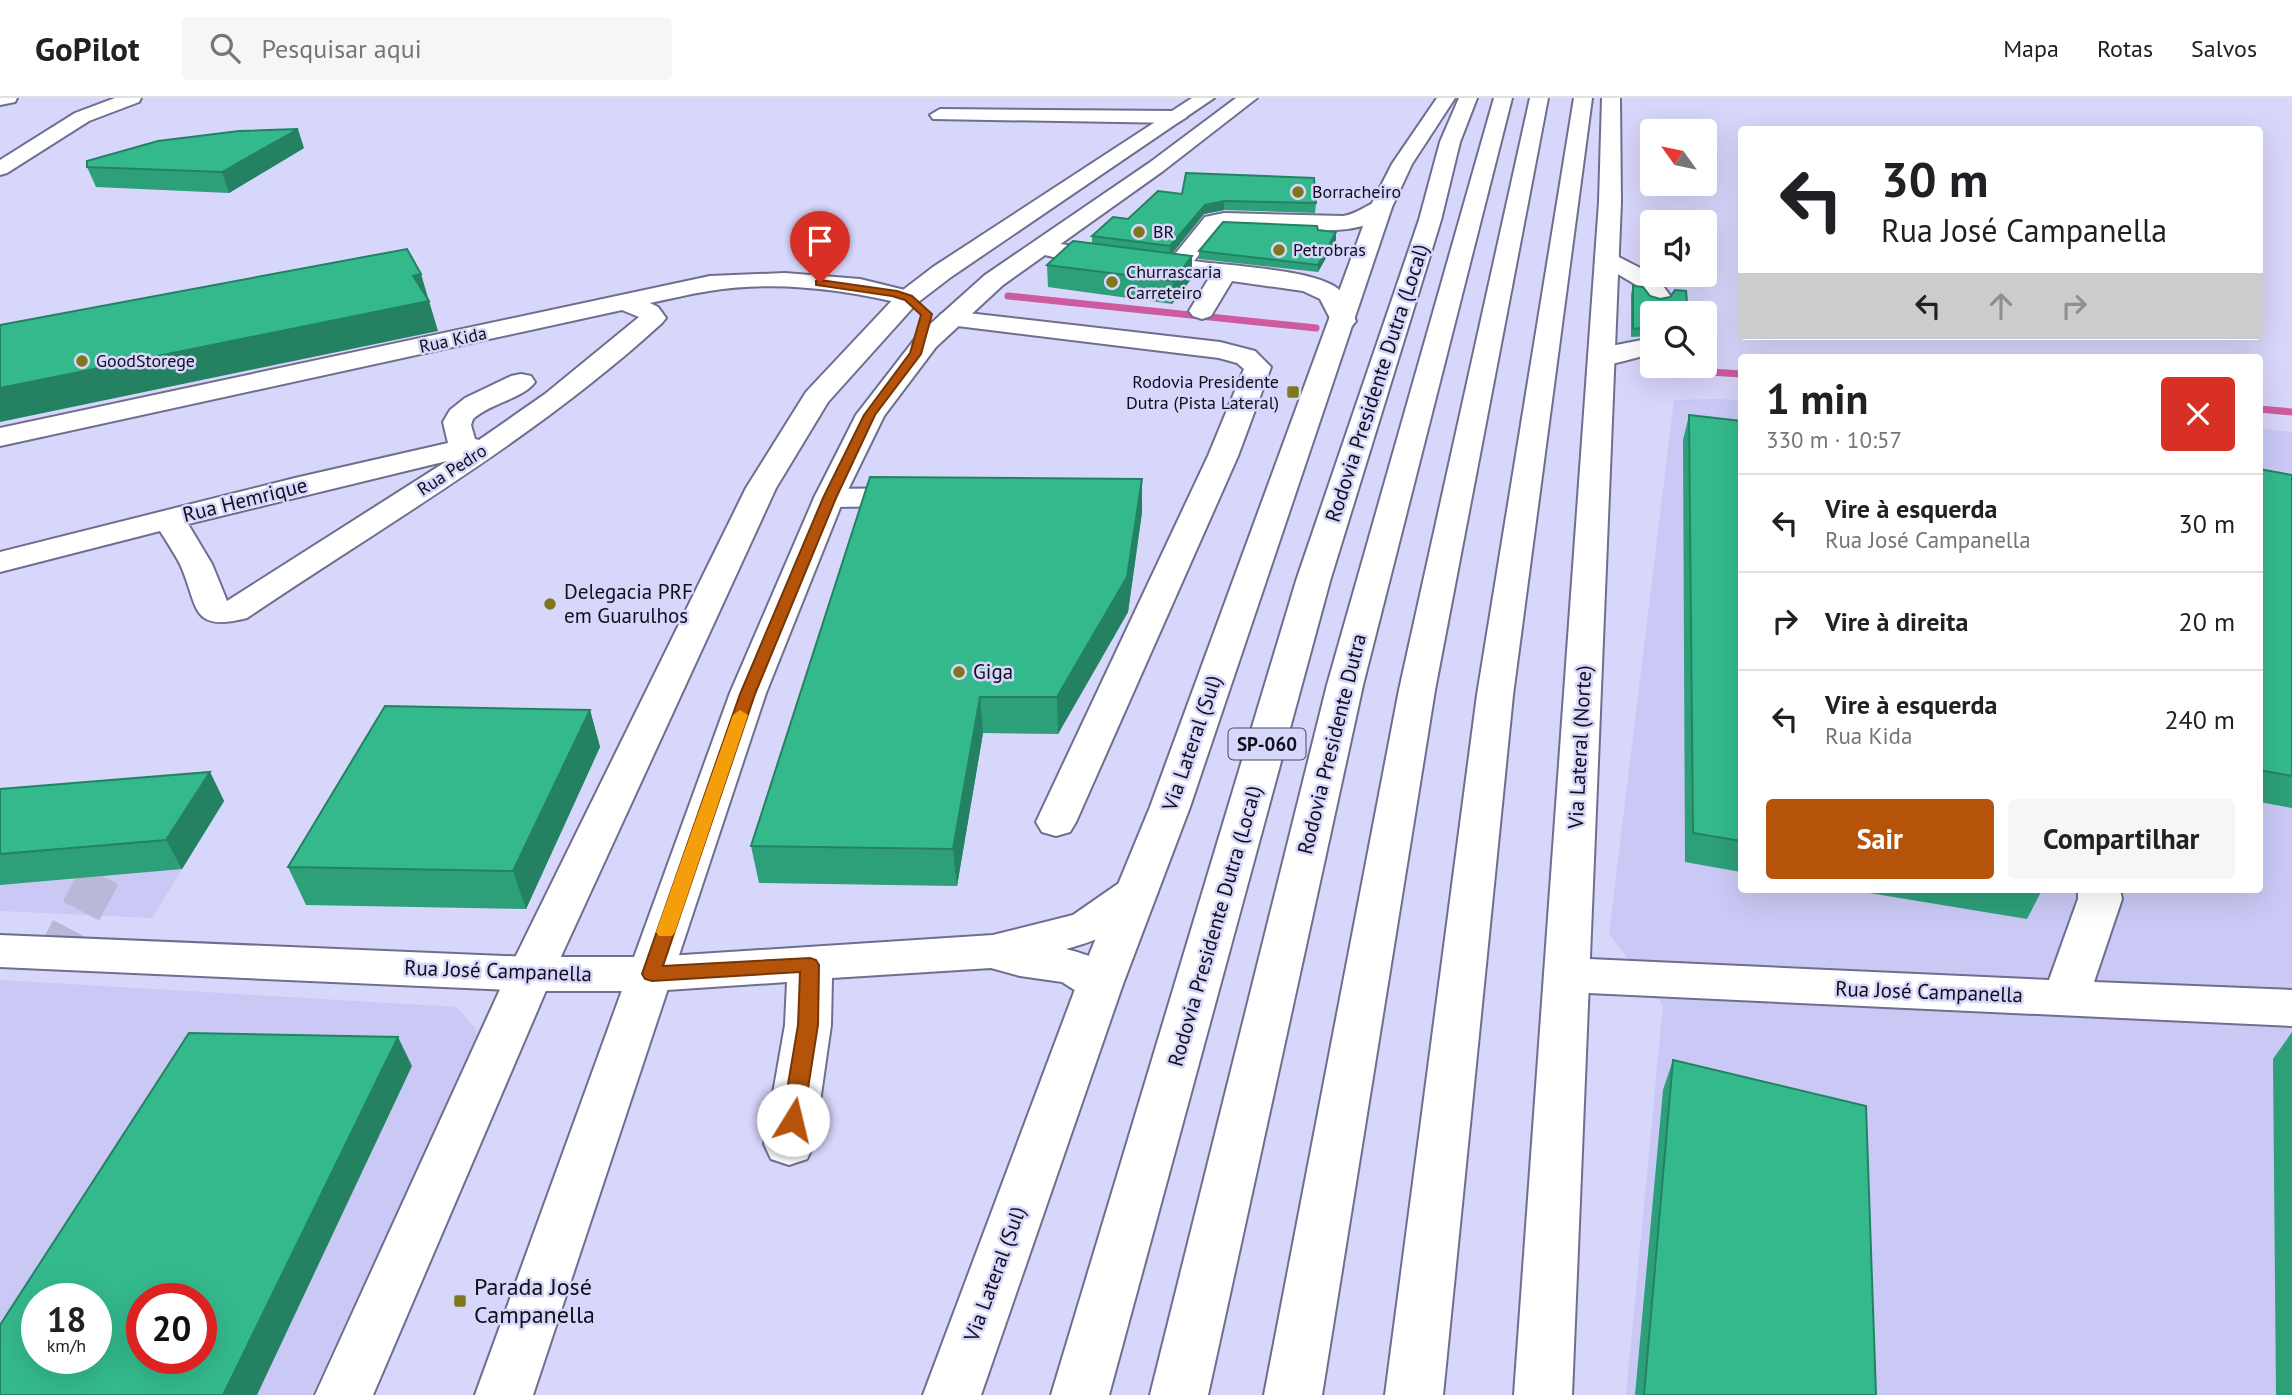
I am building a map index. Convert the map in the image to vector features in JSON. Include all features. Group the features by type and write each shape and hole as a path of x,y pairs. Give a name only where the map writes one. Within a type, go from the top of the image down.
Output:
{"main road":[{"path":"0,99 8,98"},
{"path":"0,169 82,117 103,98"},
{"path":"82,117 132,98"},
{"path":"344,1395 530,974 761,488 816,398 908,298 942,272 1205,98"},
{"path":"504,1395 748,694 829,498 870,415 916,354 950,319 1026,257 1156,167 1248,98"},
{"name":"Via Lateral (Sul)","path":"952,1395 1100,984 1170,807 1381,207 1402,164 1446,98"},
{"name":"Rodovia Presidente Dutra (Local)","path":"1080,1395 1313,581 1430,220 1450,142 1468,98"},
{"name":"Rodovia Presidente Dutra","path":"1179,1395 1345,685 1503,98"},
{"path":"1293,1395 1417,690 1539,98"},
{"path":"1414,1395 1497,683 1583,98"},
{"name":"Via Lateral (Norte)","path":"1543,1395 1602,359 1611,98"},
{"path":"940,115 1177,117"},
{"path":"1101,165 1127,162 1156,167"},
{"path":"1026,257 1053,250 1093,230 1154,187 1161,177 1156,167"},
{"path":"1175,268 1213,222 1343,223 1365,219 1381,207"},
{"path":"1053,250 1309,284 1330,294 1343,321"},
{"path":"1607,258 1647,281 1659,297"},
{"path":"1202,311 1224,274"},
{"name":"Rua Kida","path":"0,438 710,283 815,282 893,293 908,298"},
{"path":"908,298 927,314 916,354"},
{"name":"Rua Pedro","path":"169,519 196,565 212,607 221,614 235,611 478,446 584,378 653,318 649,312 626,302"},
{"path":"950,319 1220,350 1246,357 1258,367 1223,456 1056,822"},
{"path":"1602,359 1640,348"},
{"path":"478,446 456,424 458,416 468,407 521,382"},
{"name":"Rua Hemrique","path":"0,562 478,446"},
{"path":"829,498 941,498"},
{"name":"Rua José Campanella","path":"0,951 530,974 652,974 995,951 1023,940 1084,928 1137,892"},
{"path":"2065,998 2100,899 2099,893"},
{"name":"Rua José Campanella","path":"995,951 1014,960 1059,965 1081,971 1100,984"},
{"path":"789,1144 808,1025 810,965"},
{"name":"Rua José Campanella","path":"1567,975 2292,1008"}],"shaded area":[{"path":"1674,400 1738,400 1738,893 2263,893 2263,428 2292,432 2292,1395 1626,1395 1663,1005 1609,934"},
{"path":"224,801 152,918 0,911 0,820"},
{"path":"0,980 457,1007 477,1030 474,1047 312,1395 0,1395"}],"building":[{"path":"298,129 222,172 87,167 87,161 158,141 239,131"},
{"path":"1186,173 1314,178 1316,203 1224,201 1205,205 1170,246 1092,236 1113,217 1128,219 1158,191 1182,194"},
{"name":"Petrobras","path":"1223,222 1317,226 1318,230 1336,232 1318,265 1199,251"},
{"path":"1073,241 1192,256 1173,281 1047,265"},
{"path":"407,249 421,274 413,276 429,301 0,388 0,325"},
{"path":"1633,286 1643,287 1650,296 1660,299 1670,297 1675,290 1686,291 1687,301 1640,301 1640,328 1633,329"},
{"path":"1689,415 1738,421 1738,840 1693,833"},
{"path":"2263,470 2292,475 2292,776 2263,771"},
{"name":"Giga","path":"870,477 1142,479 1127,577 1057,697 980,697 953,849 751,846"},
{"path":"385,706 590,710 513,871 288,867"},
{"path":"210,772 166,840 0,854 0,789"},
{"path":"189,1033 398,1037 223,1395 0,1395 0,1325 21,1293 21,1374 112,1374 112,1283 27,1283"},
{"path":"1673,1060 1866,1106 1876,1395 1644,1395"}],"waterway":[{"path":"1008,296 1316,328"},
{"path":"1717,372 1738,374"},
{"path":"2263,409 2292,412"}],"tunnel":[{"path":"0,859 95,851 103,857 104,867 59,953"}],"slow traffic":[{"path":"666,932 740,715"}],"place":[{"name":"Borracheiro","path":"1298,192"},
{"name":"BR","path":"1139,232"},
{"name":"Petrobras","path":"1279,250"},
{"name":"Churrascaria Carreteiro","path":"1112,282"},
{"name":"GoodStorege","path":"82,361"},
{"name":"Rodovia Presidente Dutra (Pista Lateral)","path":"1293,392"},
{"name":"Delegacia PRF em Guarulhos","path":"550,604"},
{"name":"Giga","path":"959,672"},
{"name":"Parada José Campanella","path":"460,1301"}],"route":[{"path":"793,1120 808,1025 810,965 652,974 748,694 829,498 870,415 916,354 927,314 908,298 893,293 820,283"}]}
